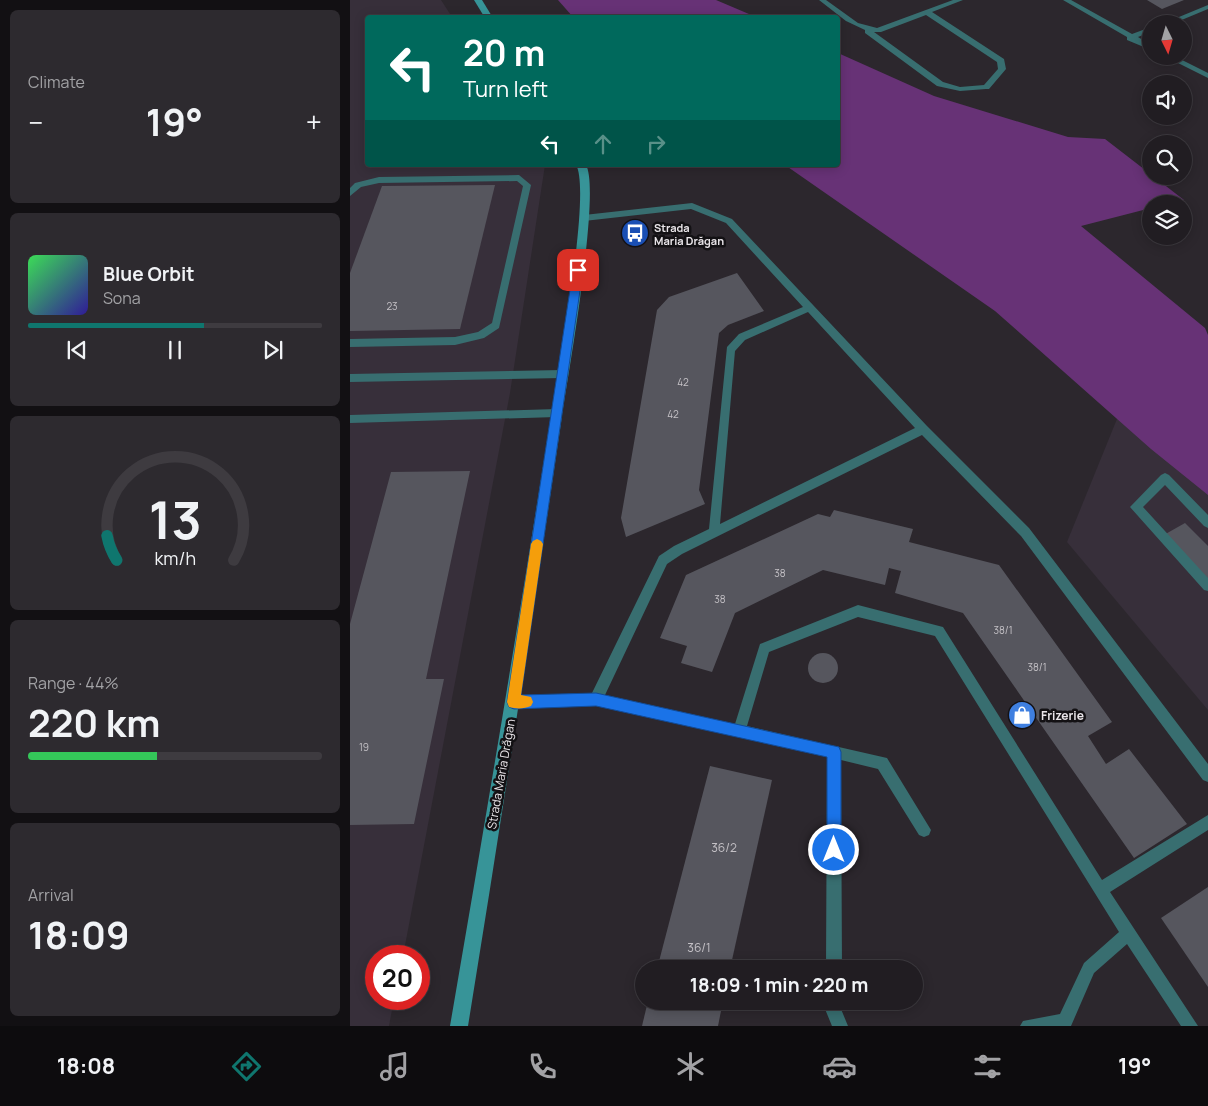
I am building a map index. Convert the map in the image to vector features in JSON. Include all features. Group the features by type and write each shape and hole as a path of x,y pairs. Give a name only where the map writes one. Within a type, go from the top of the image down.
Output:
{"main road":[{"path":"478,0 487,15"},
{"name":"Strada Maria Drăgan","path":"459,1026 514,702 563,374 586,200 582,167"}],"lane":[{"path":"822,0 860,27 868,30 940,84 960,89 986,87 1002,69 1001,61 927,12"},
{"path":"868,30 878,30 960,0"},
{"path":"1066,0 1142,44"},
{"path":"1188,15 1208,7"},
{"path":"1130,38 1142,33"},
{"path":"1186,65 1208,76"},
{"path":"350,193 358,184 378,180 519,178 527,185 496,325 481,335 455,341 350,343"},
{"path":"584,218 692,206 729,221 922,429 1025,532 1208,775"},
{"path":"714,532 730,350 742,337 809,308"},
{"path":"350,378 563,374"},
{"path":"350,419 557,413"},
{"path":"596,699 663,560 678,550 922,429"},
{"path":"1208,523 1165,478 1136,508 1208,586"},
{"path":"739,731 764,648 858,611 938,632 1100,890 1190,1026"},
{"path":"514,702 596,699 882,762 924,830"},
{"path":"834,752 834,960"},
{"path":"1100,890 1208,822"},
{"path":"1028,1026 1067,1024 1089,968 1129,933"},
{"path":"834,1010 840,1026"}],"shaded area":[{"path":"350,0 441,0 451,15 365,15 365,167 545,167 510,393 405,945 365,945 365,1010 392,1010 389,1026 350,1026"},
{"path":"558,0 716,0 751,15 571,15"},
{"path":"840,54 934,96 1068,137 1105,139 1142,168 1142,185 1165,185 1178,195 1142,195 1142,210 1081,226 1205,328 1208,335 1208,495 1151,449 995,311 788,167 840,167"},
{"path":"1119,414 1208,480 1208,710 1067,542"}],"building":[{"path":"1147,0 1184,0 1162,9"},
{"path":"495,185 460,329 350,331 350,273 382,186"},
{"path":"737,273 764,311 728,325 719,333 699,490 705,504 626,537 621,518 657,310 669,297"},
{"path":"470,471 426,679 444,679 414,824 350,825 350,624 391,472"},
{"path":"834,510 913,529 909,542 999,565 1112,722 1088,736 1106,764 1129,749 1187,824 1134,858 963,613 895,593 901,571 889,568 885,585 823,570 735,613 712,672 681,663 687,646 660,638 686,575 818,514 830,517"},
{"path":"1185,523 1208,546 1208,585 1162,536"},
{"path":"823,653 829,654 837,662 837,674 829,682 823,683 817,682 809,674 808,668 809,662 817,654"},
{"path":"710,766 772,780 732,960 659,960"},
{"path":"1208,887 1208,987 1161,918"},
{"path":"646,1010 721,1010 718,1026 642,1026"}],"slow traffic":[{"path":"526,702 514,702 537,544"}],"place":[{"name":"Strada Maria Drăgan","path":"635,233"},
{"name":"Frizerie","path":"1022,715"}],"route":[{"path":"578,270 514,702 596,699 834,752 834,850"}]}
